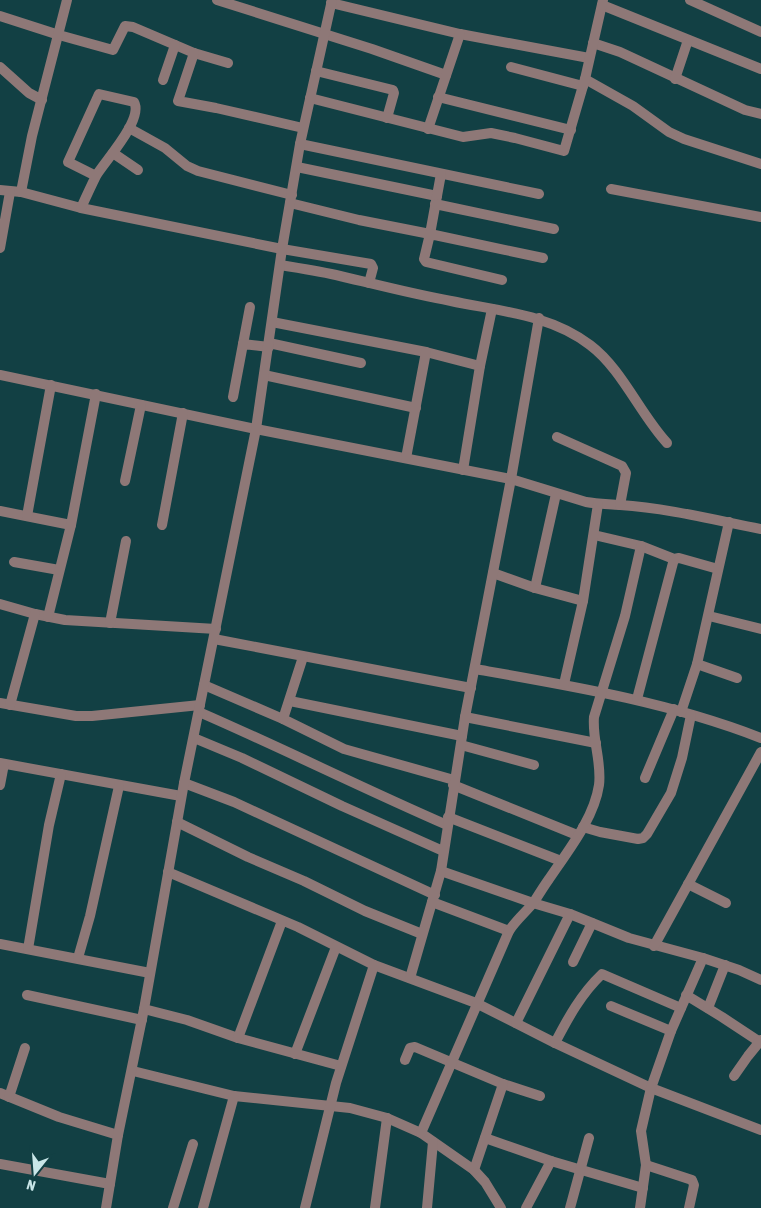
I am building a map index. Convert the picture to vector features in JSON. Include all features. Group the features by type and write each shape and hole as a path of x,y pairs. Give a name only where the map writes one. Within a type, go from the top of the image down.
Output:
{"street":[{"path":"21,192 32,136 67,0"},
{"path":"217,0 390,54 446,75"},
{"path":"690,0 761,32"},
{"path":"106,1208 118,1135 142,1020 181,796 256,429 282,249 300,144 331,1 460,34 589,58"},
{"path":"310,98 462,137 491,134 515,138 564,152 584,83 602,2 688,40 761,69"},
{"path":"0,16 113,50 125,26 194,53 228,63"},
{"path":"428,129 460,34"},
{"path":"675,79 688,40"},
{"path":"593,43 620,52 745,110 761,114"},
{"path":"163,80 175,45"},
{"path":"194,53 177,99 179,102 202,105 303,128"},
{"path":"0,67 29,93 42,100"},
{"path":"511,67 584,83 633,106 669,132 684,139 761,164"},
{"path":"316,71 393,90 394,93 387,118"},
{"path":"81,208 96,176 129,128 136,110 134,102 99,94 68,162 96,176"},
{"path":"438,97 503,111 571,130"},
{"path":"129,128 165,148 187,166 198,171 359,220 543,258"},
{"path":"300,144 538,194"},
{"path":"113,153 138,170"},
{"path":"297,167 554,229"},
{"path":"441,174 424,259 426,262 502,280"},
{"path":"611,189 761,217"},
{"path":"0,248 5,191 21,192 81,208 282,249 371,264 373,268 370,283"},
{"path":"280,265 539,318 573,333 592,345 626,384 653,427 667,443"},
{"path":"233,397 250,307"},
{"path":"463,470 480,366 492,309"},
{"path":"410,978 441,871 465,717 511,480 539,318"},
{"path":"272,322 426,352 480,366"},
{"path":"243,344 269,345 361,363"},
{"path":"406,458 426,352"},
{"path":"264,374 416,408"},
{"path":"0,375 511,480 556,494 598,504 620,504 761,529"},
{"path":"27,516 51,385"},
{"path":"48,617 71,526 96,394"},
{"path":"125,481 141,405"},
{"path":"162,525 183,413"},
{"path":"557,437 622,466 626,472 620,504"},
{"path":"535,588 556,494"},
{"path":"564,684 582,602 598,504"},
{"path":"0,511 71,526"},
{"path":"645,778 682,712 709,616 729,522"},
{"path":"594,535 641,546 674,559 679,558 718,569"},
{"path":"110,624 126,541"},
{"path":"421,1133 509,930 533,903 561,862 594,807 599,786 600,768 593,730 594,717 624,616 641,546"},
{"path":"637,699 674,559"},
{"path":"14,562 60,570"},
{"path":"493,573 582,602"},
{"path":"0,604 48,617 110,624 216,629"},
{"path":"35,614 5,704 76,716 200,708 391,801 561,862"},
{"path":"709,616 761,630"},
{"path":"214,639 471,688"},
{"path":"283,719 303,657"},
{"path":"697,664 737,678"},
{"path":"475,669 637,699 761,738"},
{"path":"204,685 283,719 344,749 454,782 580,831 638,838 643,838 647,834 671,793 682,758 682,712"},
{"path":"290,701 461,740 534,765"},
{"path":"465,717 596,743"},
{"path":"194,738 242,758 342,806 443,851"},
{"path":"654,946 761,752"},
{"path":"0,785 2,764 181,796"},
{"path":"28,949 49,825 61,774"},
{"path":"184,783 234,802 433,899 509,930"},
{"path":"78,958 90,916 119,786"},
{"path":"177,822 304,881 365,912 422,934"},
{"path":"441,871 570,914 654,946 725,965 761,980"},
{"path":"168,872 282,921 374,965 476,1003 650,1088 761,1130"},
{"path":"688,884 726,903"},
{"path":"516,1023 570,914"},
{"path":"238,1038 282,921"},
{"path":"573,962 592,923"},
{"path":"0,944 150,973"},
{"path":"295,1054 336,947"},
{"path":"640,1208 646,1165 641,1131 650,1088 671,1031 703,958"},
{"path":"305,1208 341,1066 374,965"},
{"path":"708,1008 725,965"},
{"path":"555,1043 580,999 602,974 681,1008"},
{"path":"27,995 142,1020"},
{"path":"686,995 760,1041 734,1076"},
{"path":"612,1006 671,1031"},
{"path":"144,1009 187,1020 238,1038 341,1066"},
{"path":"405,1060 412,1047 502,1084 540,1096"},
{"path":"25,1048 4,1095 59,1117 118,1135"},
{"path":"132,1071 234,1096 362,1110 387,1118 421,1133 474,1170 485,1182 501,1208"},
{"path":"474,1170 502,1084"},
{"path":"203,1208 234,1096"},
{"path":"375,1208 387,1118"},
{"path":"484,1138 643,1188"},
{"path":"570,1208 589,1138"},
{"path":"427,1208 433,1142"},
{"path":"173,1208 193,1144"},
{"path":"526,1208 551,1160"},
{"path":"0,1164 110,1184"},
{"path":"646,1165 692,1180 694,1185 688,1208"}]}
